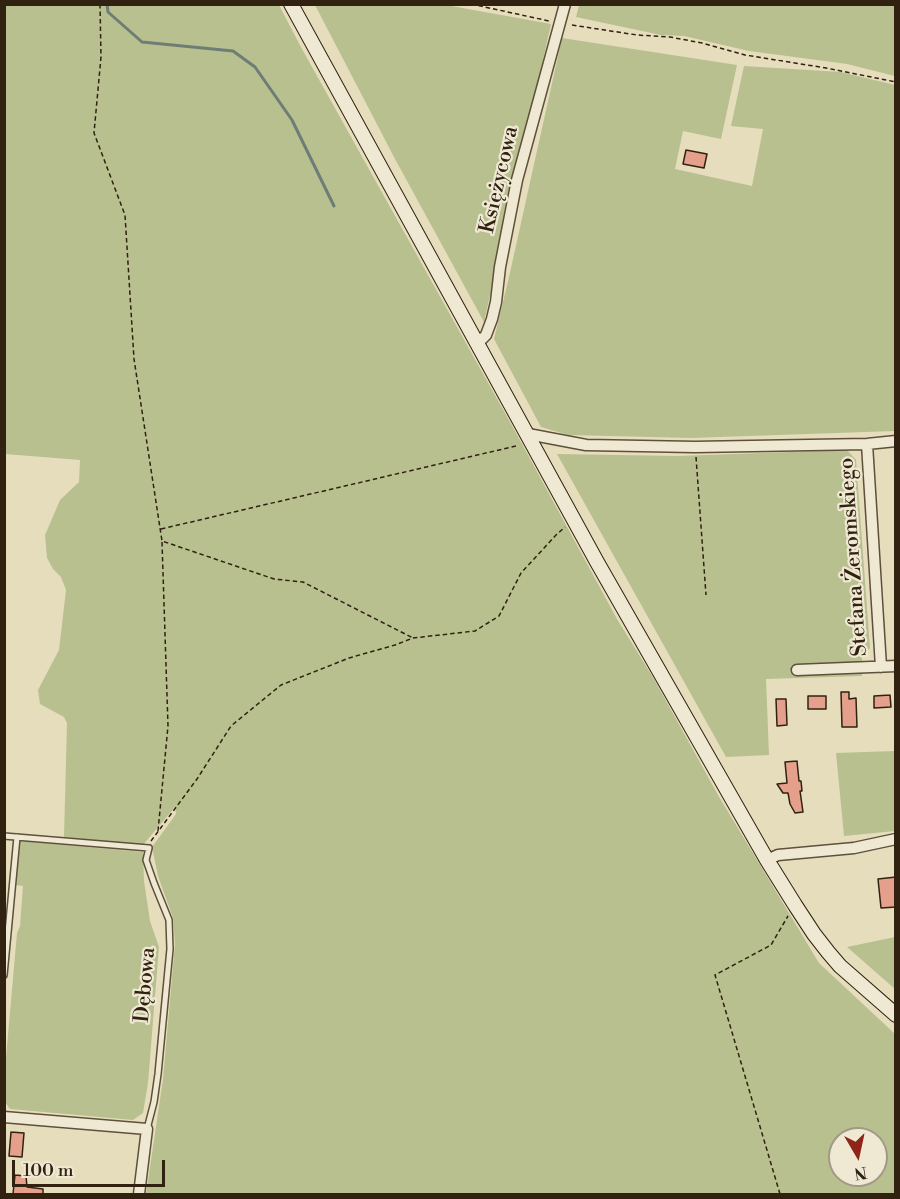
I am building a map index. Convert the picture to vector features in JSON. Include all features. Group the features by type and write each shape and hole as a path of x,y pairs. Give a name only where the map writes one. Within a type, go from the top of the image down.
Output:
{"street":[{"path":"291,4 574,520 767,860 814,934 840,966 896,1015"},
{"name":"Księżycowa","path":"478,343 486,335 492,319 517,180 565,4"},
{"name":"Stefana Żeromskiego","path":"528,434 586,445 695,447 867,444 896,441"},
{"name":"Stefana Żeromskiego","path":"867,444 881,667"},
{"path":"797,670 896,666"},
{"path":"767,860 778,855 854,848 896,839"},
{"path":"4,1117 147,1129"},
{"name":"Dębowa","path":"139,1194 147,1129"}],"lane":[{"path":"4,836 149,848"},
{"path":"4,975 17,837"},
{"name":"Dębowa","path":"147,1129 158,1074 170,949 169,920 146,860 149,848"}],"path":[{"path":"100,4 101,57 94,133 125,215 134,359 162,541 168,726 158,831"},
{"path":"471,4 561,24 637,35 670,37 702,43 745,56 826,68 896,82"},
{"path":"160,529 516,446"},
{"path":"695,447 706,595"},
{"path":"149,848 152,839 197,779 231,726 281,685 349,658 413,638 475,631 499,615 521,573 556,535 574,520"},
{"path":"162,541 274,579 303,582 413,638"},
{"path":"780,1194 715,975 771,945 795,905"}],"green space":[{"path":"4,5 279,5 617,619 654,679 718,795 819,963 895,1034 895,1194 146,1194 163,1079 175,944 173,918 158,876 152,847 176,814 175,807 143,845 64,837 67,723 64,717 40,704 38,690 59,650 66,590 61,577 47,558 45,535 60,500 79,482 80,460 5,454"},
{"path":"315,5 446,5 551,24 484,322 395,159"},
{"path":"579,5 895,5 895,76 847,64 749,51 684,36 661,35 576,17"},
{"path":"562,38 737,65 721,139 683,131 675,169 752,186 763,129 731,126 744,66 841,72 895,85 895,431 691,438 568,435 541,427 494,339"},
{"path":"847,450 856,460 870,648 862,657 862,676 766,679 769,755 726,757 557,454 678,456"},
{"path":"895,751 895,831 844,836 836,753"},
{"path":"20,841 143,852 144,881 150,921 159,947 148,1083 143,1113 133,1120 10,1109 5,1102 5,1069 23,886 16,885"},
{"path":"896,937 895,989 847,947"}],"building":[{"path":"686,150 707,154 704,168 683,164"},
{"path":"841,692 849,692 849,699 856,698 857,727 842,727"},
{"path":"890,695 891,707 874,708 874,696"},
{"path":"808,696 826,696 826,709 808,709"},
{"path":"776,699 786,699 787,725 777,726"},
{"path":"797,761 803,812 795,813 788,793 783,793 777,784 787,783 785,762"},
{"path":"896,877 896,907 881,908 878,879"},
{"path":"11,1132 24,1133 22,1157 9,1156"},
{"path":"15,1175 26,1176 27,1187 43,1189 43,1194 13,1194"}],"waterway":[{"path":"107,4 108,12 142,42 233,51 255,67 292,120 334,206"}]}
